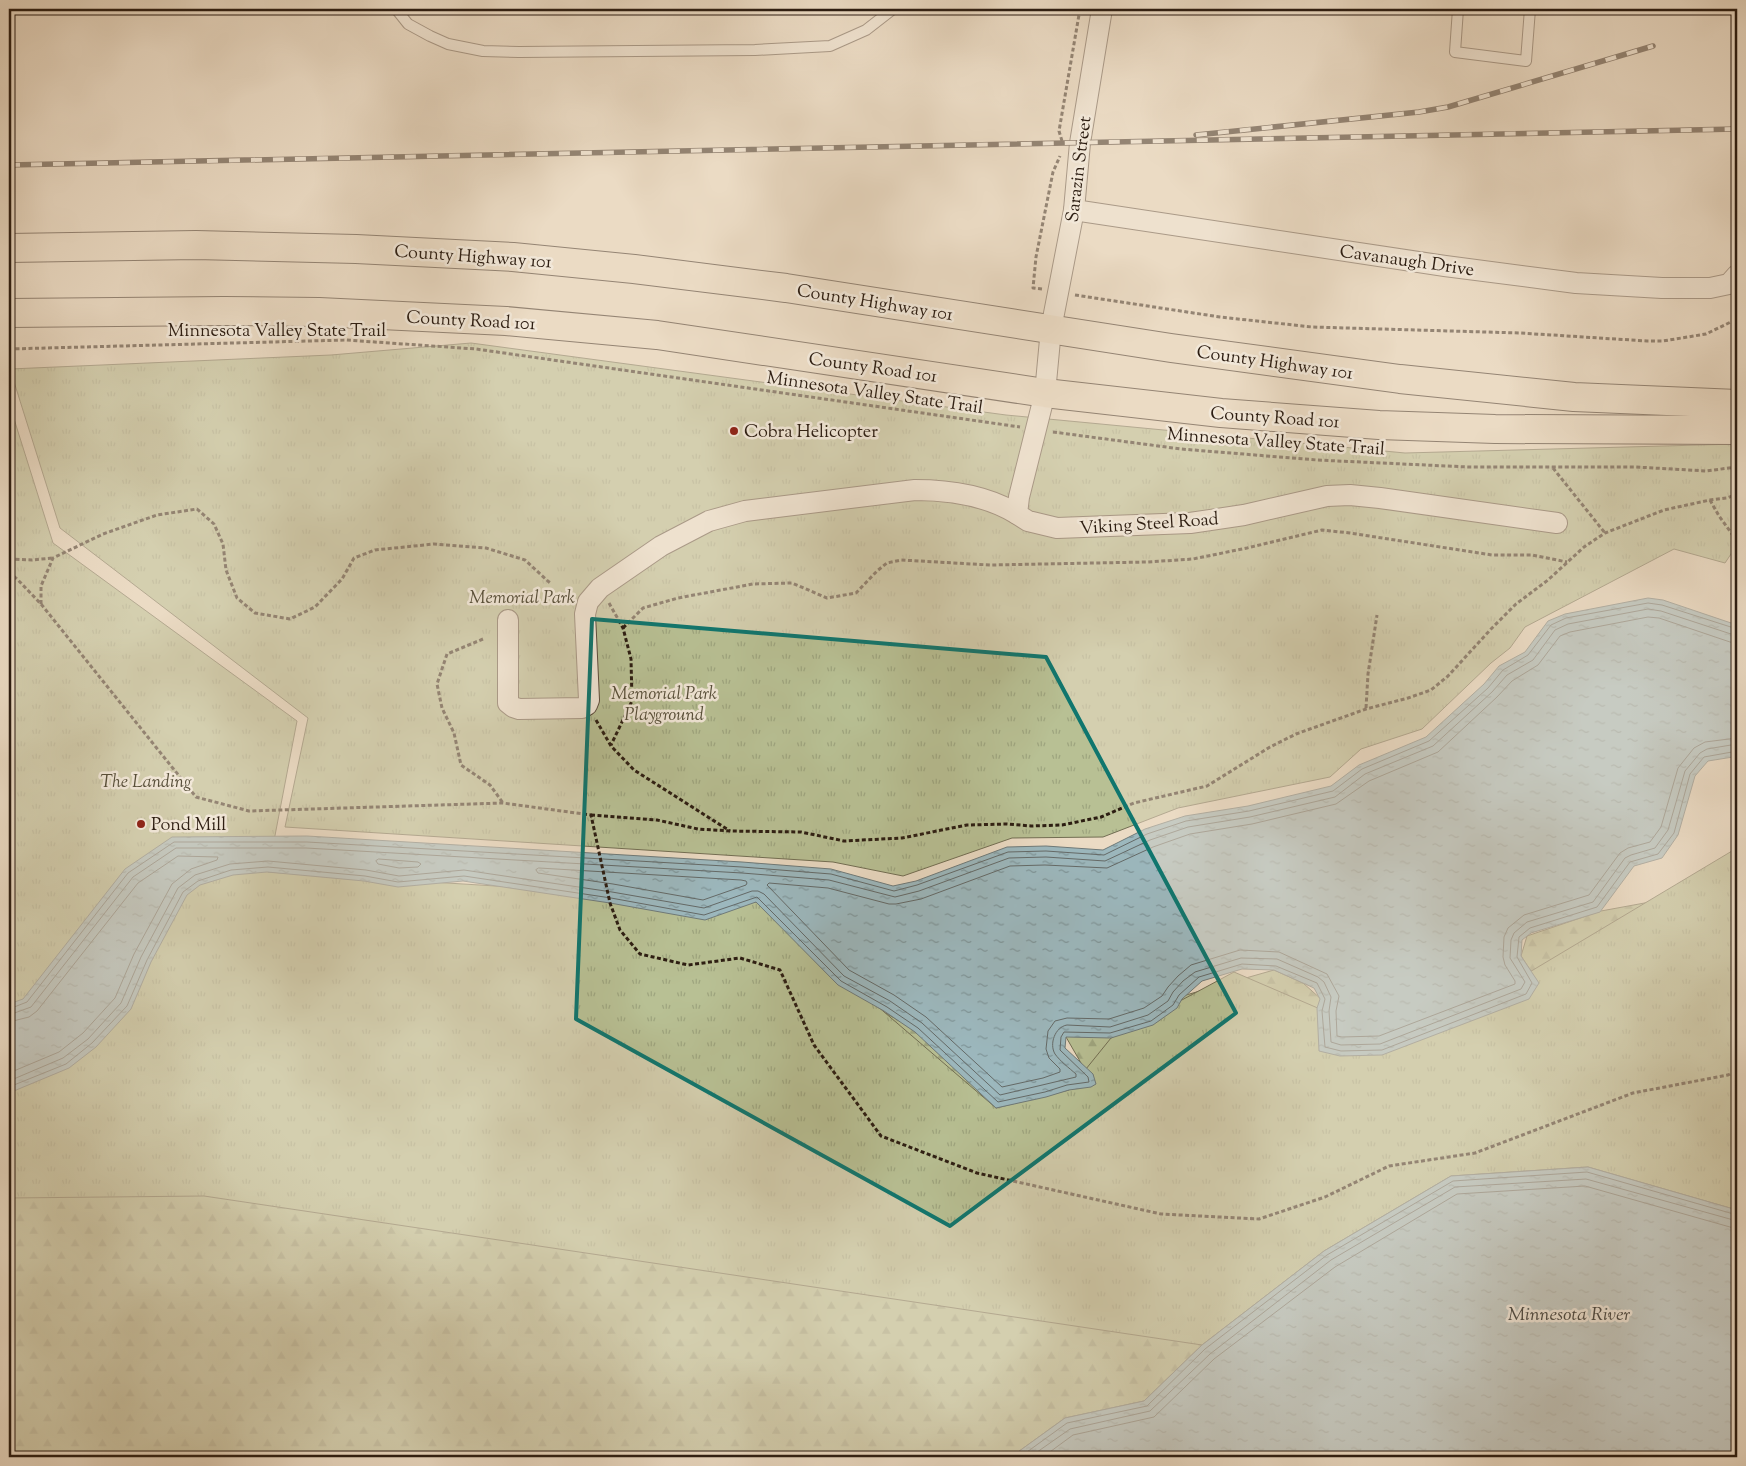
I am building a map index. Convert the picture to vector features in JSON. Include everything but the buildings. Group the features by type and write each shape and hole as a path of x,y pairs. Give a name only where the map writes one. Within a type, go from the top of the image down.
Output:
{"main road":[{"name":"County Highway 101","path":"9,248 206,245 356,248 513,257 634,269 768,286 1171,348 1400,379 1516,392 1630,400 1737,404"},
{"name":"County Road 101","path":"9,313 243,311 339,313 506,321 657,335 1045,393 1221,413 1379,425 1515,429 1737,430"}],"street":[{"name":"Sarazin Street","path":"1051,329 1074,210 1080,143 1102,9"},
{"name":"Cavanaugh Drive","path":"1074,210 1445,266 1576,283 1662,288 1710,288 1729,284 1737,276"},
{"path":"1017,514 1019,497 1045,393 1051,329"},
{"name":"Viking Steel Road","path":"600,588 674,538 709,521 745,511 915,490 934,490 976,496 991,501 1028,521 1057,528 1190,524 1244,515 1327,496 1350,495 1557,523"},
{"path":"508,620 508,703 519,709 582,708 588,705 590,700 585,614 588,602 600,588"}],"lane":[{"path":"396,9 408,24 448,44 483,51 519,52 755,50 830,46 866,30 893,9"},
{"path":"1458,9 1455,52 1526,61 1530,9"}],"path":[{"path":"1063,144 1058,131 1080,9"},
{"path":"1061,149 1052,172 1036,257 1033,288 1182,312 1312,327 1520,333 1663,341 1706,334 1737,319"},
{"name":"Minnesota Valley State Trail","path":"9,349 346,340 476,349 1036,430 1181,448 1317,460 1468,466 1636,467 1706,471 1737,467"},
{"path":"1553,468 1605,533"},
{"path":"9,572 41,604 196,797 249,811 503,804 591,816 657,820 698,829 801,832 844,841 870,841 902,838 967,825 1007,824 1031,826 1062,824 1101,817 1134,803 1207,786 1270,747 1296,734 1366,708 1408,698 1431,690 1448,676 1516,604 1548,580 1584,547 1605,533 1664,510 1727,498 1737,494"},
{"path":"1710,500 1737,541"},
{"path":"9,559 32,560 53,558 103,534 157,515 197,509 214,524 223,544 226,570 236,598 255,612 290,618 315,607 342,579 354,558 375,550 434,544 486,548 525,560 550,583"},
{"path":"623,628 642,608 678,598 753,584 792,583 827,598 856,593 877,571 887,564 901,560 990,565 1148,562 1193,559 1322,530 1492,556 1532,555 1567,562"},
{"path":"41,604 41,586 53,558"},
{"path":"600,588 623,628 632,659 632,701 611,746"},
{"path":"1366,708 1368,674 1377,614"},
{"path":"483,639 447,654 437,684 442,708 454,732 461,765 490,785 503,804"},
{"path":"588,705 611,746 634,770 730,831"},
{"path":"591,816 610,903 620,930 640,954 688,965 740,958 780,970 814,1044 881,1136 977,1173 1161,1214 1260,1219 1325,1197 1389,1166 1475,1153 1634,1093 1728,1075 1737,1070"}],"highlighted area":[{"path":"592,619 1046,657 1236,1013 950,1226 576,1019"}],"green space":[{"name":"Memorial Park","path":"471,343 1006,415 1405,453 1737,444 1737,545 1725,563 1674,549 1525,627 1510,648 1491,663 1422,729 1361,749 1330,777 1178,808 1103,837 1012,838 903,876 833,862 285,827 308,718 60,528 10,369 331,355"},
{"name":"The Landing","path":"9,403 53,543 297,721 268,872 756,902 996,1108 1069,1090 1111,1038 1234,972 1406,1046 1737,848 1737,1210 1588,1167 1451,1176 1324,1251 1202,1345 204,1196 9,1198"},
{"path":"9,819 856,996 896,1019 1091,1087 1081,1063 1066,1037 1186,995 1274,970 1303,983 1321,999 1539,983 1521,956 1527,936 1601,911 1737,886 1737,1210 1596,1170 1451,1176 1324,1251 1202,1345 1144,1401 1065,1418 1011,1457 9,1457"}],"water":[{"path":"1648,598 1663,600 1737,625 1737,760 1733,757 1708,761 1695,776 1678,835 1662,858 1634,866 1600,912 1531,933 1522,940 1521,956 1539,983 1529,999 1382,1055 1340,1056 1319,1051 1317,1008 1320,999 1314,988 1274,970 1242,969 1202,981 1182,999 1177,1008 1153,1025 1111,1038 1066,1037 1065,1048 1093,1074 1096,1084 1091,1087 1069,1090 996,1108 915,1032 884,1011 838,985 756,902 705,920 610,903 463,881 398,887 364,881 267,872 233,875 200,885 187,895 151,962 131,1009 96,1047 69,1068 9,1093 9,1004 23,999 125,869 172,837 307,836 742,862 831,869 893,886 916,881 1007,847 1046,846 1103,850 1145,829 1185,816 1248,806 1331,786 1359,765 1426,737 1484,684 1499,666 1525,652 1548,621 1565,614"},
{"name":"Minnesota River","path":"1588,1167 1737,1210 1737,1457 1011,1457 1065,1418 1144,1401 1202,1345 1324,1251 1451,1176"}],"railway":[{"path":"1196,135 1419,112 1448,107 1653,46"},
{"path":"9,165 1737,129"}],"place":[{"name":"Cobra Helicopter","path":"734,431"},
{"name":"Pond Mill","path":"141,824"}],"park label":[{"name":"Memorial Park Playground","path":"664,703"}]}
